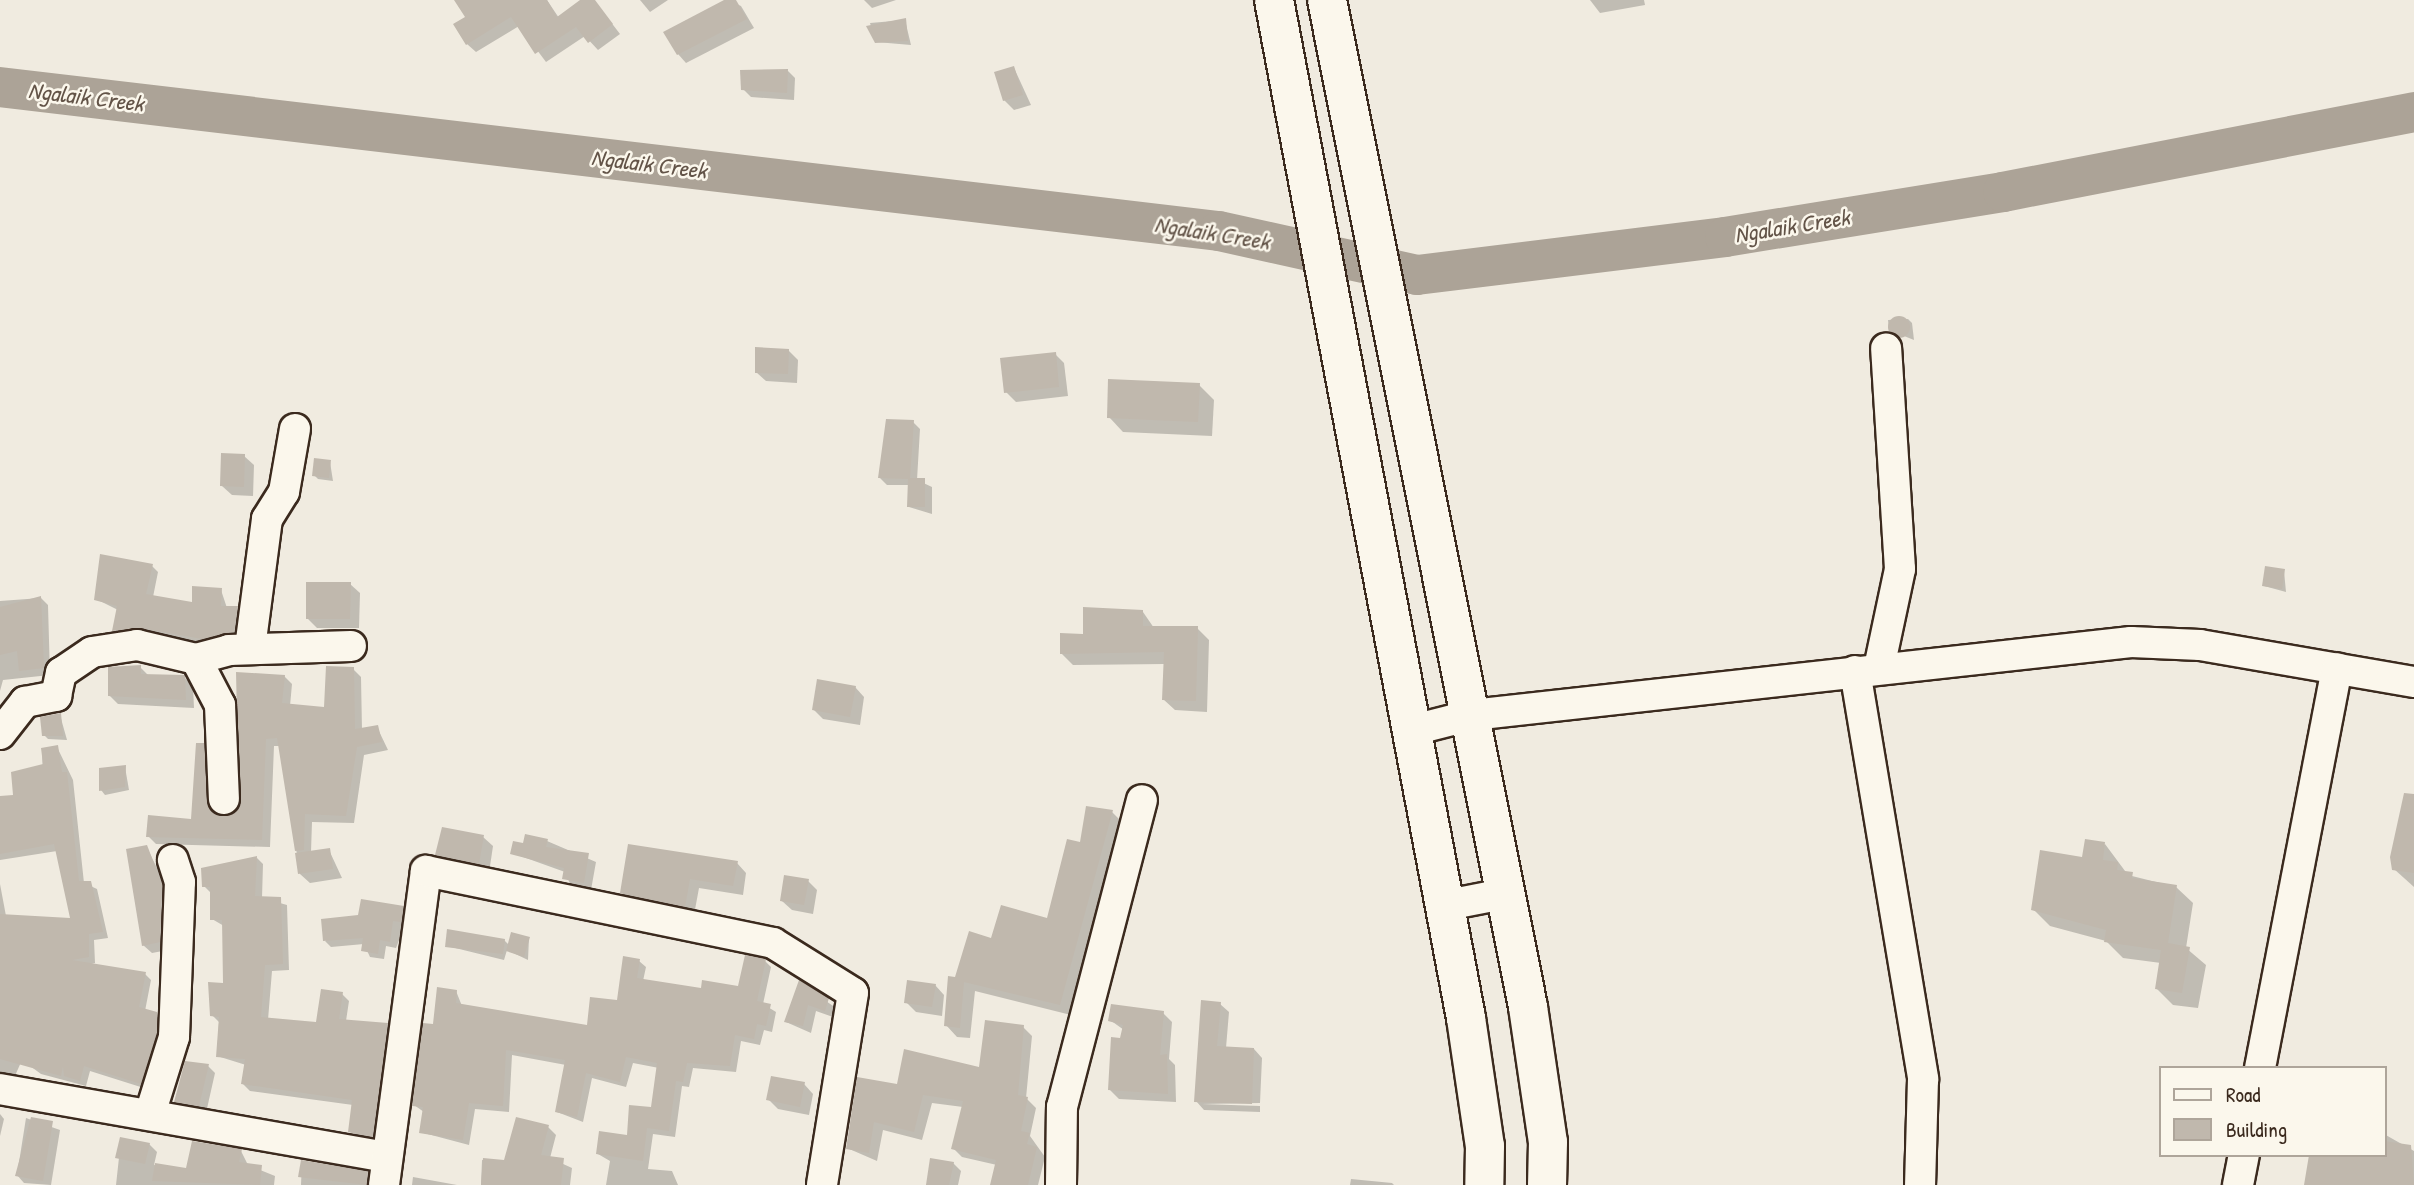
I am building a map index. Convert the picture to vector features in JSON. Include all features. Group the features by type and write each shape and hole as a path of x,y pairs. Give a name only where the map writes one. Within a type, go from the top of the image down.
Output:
{"main road":[{"path":"1274,0 1334,298 1409,731 1466,1018 1485,1146 1484,1185"},
{"path":"1327,0 1472,715 1503,894 1528,1007 1548,1143 1547,1185"}],"street":[{"path":"1886,348 1900,569 1867,669 1923,1079 1920,1185"},
{"path":"250,648 267,519 284,492 295,429"},
{"path":"1409,731 1472,715 1867,669 2131,642 2200,645 2414,682"},
{"path":"0,734 25,702 56,696 61,673 92,652 137,645 196,659 250,648 351,646"},
{"path":"196,659 220,705 224,799"},
{"path":"2260,1066 2336,668"},
{"path":"1061,1185 1062,1107 1142,800"},
{"path":"150,1114 174,1037 180,882 173,860"},
{"path":"0,1090 150,1114 386,1171 426,871 774,943 853,993 822,1185"},
{"path":"1442,906 1503,894"},
{"path":"2238,1185 2244,1157"}],"building":[{"path":"454,0 547,0 557,17 580,0 595,0 613,24 588,43 576,27 535,54 511,17 466,45 453,24 465,17"},
{"path":"724,0 736,0 747,19 677,55 663,32"},
{"path":"906,18 908,41 875,43 866,26"},
{"path":"1014,66 1023,95 1003,101 994,72"},
{"path":"788,69 787,93 741,90 740,70"},
{"path":"1899,316 1907,319 1910,327 1907,335 1899,338 1891,335 1888,327 1891,319"},
{"path":"755,347 789,349 788,374 755,373"},
{"path":"1056,352 1059,387 1004,393 1000,358"},
{"path":"1108,379 1200,383 1198,422 1107,418"},
{"path":"886,419 914,420 910,478 925,478 925,507 907,507 908,479 878,478"},
{"path":"221,453 245,454 244,487 220,486"},
{"path":"314,458 331,460 329,478 312,476"},
{"path":"100,554 153,564 146,594 192,602 192,586 222,588 221,606 238,606 234,632 202,639 141,628 112,631 117,606 94,600"},
{"path":"2265,566 2285,569 2282,589 2262,586"},
{"path":"306,582 351,582 350,619 306,619"},
{"path":"41,596 44,668 19,671 17,651 0,655 0,607"},
{"path":"1083,607 1143,610 1143,626 1198,626 1196,701 1162,700 1164,652 1060,654 1060,633 1083,634"},
{"path":"141,665 141,674 185,675 186,700 108,696 108,667"},
{"path":"326,666 354,667 355,729 378,725 382,742 357,747 346,816 305,814 304,850 295,851 277,738 266,739 262,840 146,837 148,815 191,819 196,743 204,743 210,809 224,816 239,808 236,672 285,675 282,703 324,707"},
{"path":"817,679 856,686 850,717 812,710"},
{"path":"61,713 63,736 42,736 40,717"},
{"path":"58,745 62,772 67,772 79,881 91,881 103,932 89,934 89,957 72,960 146,972 139,1007 157,1012 157,1034 141,1084 84,1066 80,1081 64,1076 63,1066 61,1076 0,1059 0,914 70,918 54,844 0,854 0,796 13,795 11,772 43,764 41,748"},
{"path":"126,765 125,787 99,791 99,768"},
{"path":"2404,793 2414,794 2414,873 2392,870 2390,857"},
{"path":"1086,806 1113,810 1060,1005 964,982 960,1028 944,1026 948,976 955,977 969,931 991,938 1001,905 1047,918 1067,839 1080,842"},
{"path":"442,827 484,835 479,864 435,855"},
{"path":"525,834 548,839 546,847 589,853 584,883 562,879 564,868 510,854 513,841 523,843"},
{"path":"2085,839 2105,842 2103,860 2118,862 2117,870 2133,872 2132,878 2177,885 2168,943 2190,947 2182,993 2155,989 2161,950 2104,942 2106,930 2031,910 2040,850 2082,857"},
{"path":"628,844 738,861 733,886 690,879 685,907 620,893"},
{"path":"147,845 162,884 160,942 142,946 126,849"},
{"path":"330,848 333,869 298,874 295,853"},
{"path":"257,856 255,896 281,897 283,964 265,965 261,1017 316,1022 321,989 343,992 339,1019 388,1023 373,1137 348,1132 352,1100 241,1084 245,1059 216,1057 219,1017 210,1016 208,982 223,983 222,920 210,920 210,887 202,887 201,868"},
{"path":"784,875 809,879 804,905 780,901"},
{"path":"361,899 404,906 401,922 393,921 390,942 380,940 378,954 361,951 363,938 323,941 321,919 358,915"},
{"path":"447,929 505,939 503,954 445,947"},
{"path":"511,932 530,937 524,957 506,951"},
{"path":"745,955 766,959 757,1001 771,1004 766,1026 757,1024 754,1039 735,1035 730,1066 687,1063 683,1082 676,1081 669,1131 647,1128 643,1161 596,1154 599,1131 627,1135 629,1105 651,1107 657,1063 626,1057 620,1082 586,1073 577,1117 555,1112 565,1060 506,1050 503,1106 469,1103 463,1140 419,1133 423,1107 412,1106 423,1023 433,1024 437,987 457,990 456,1003 587,1025 590,997 617,1000 623,956 640,959 637,978 701,988 702,980 738,986"},
{"path":"799,980 829,998 825,1011 808,1005 803,1026 784,1022"},
{"path":"907,980 936,984 932,1007 904,1003"},
{"path":"1201,1000 1221,1002 1217,1046 1254,1048 1252,1104 1194,1102"},
{"path":"1111,1004 1164,1011 1160,1055 1167,1054 1168,1094 1108,1090 1111,1037 1120,1038 1123,1025 1108,1021"},
{"path":"985,1020 1024,1025 1018,1095 1028,1097 1021,1131 1030,1133 1027,1144 1037,1147 1028,1185 990,1185 996,1160 951,1149 963,1101 923,1095 914,1132 874,1122 869,1153 846,1149 857,1077 897,1084 904,1049 979,1067"},
{"path":"185,1061 209,1064 199,1106 174,1102"},
{"path":"771,1076 805,1082 800,1107 766,1100"},
{"path":"31,1117 53,1121 43,1181 15,1176"},
{"path":"516,1117 549,1125 541,1155 564,1158 561,1185 481,1185 483,1158 504,1160"},
{"path":"120,1137 150,1143 145,1164 115,1158"},
{"path":"192,1141 242,1149 239,1162 262,1165 260,1185 152,1181 155,1163 186,1168"},
{"path":"2386,1141 2411,1145 2414,1185 2304,1185 2309,1157 2386,1157"},
{"path":"930,1158 954,1162 949,1185 926,1185"},
{"path":"301,1160 368,1171 367,1185 298,1177"}],"waterway":[{"name":"Ngalaik Creek","path":"0,87 1219,231 1417,275 1725,237 2003,192 2414,112"}]}
